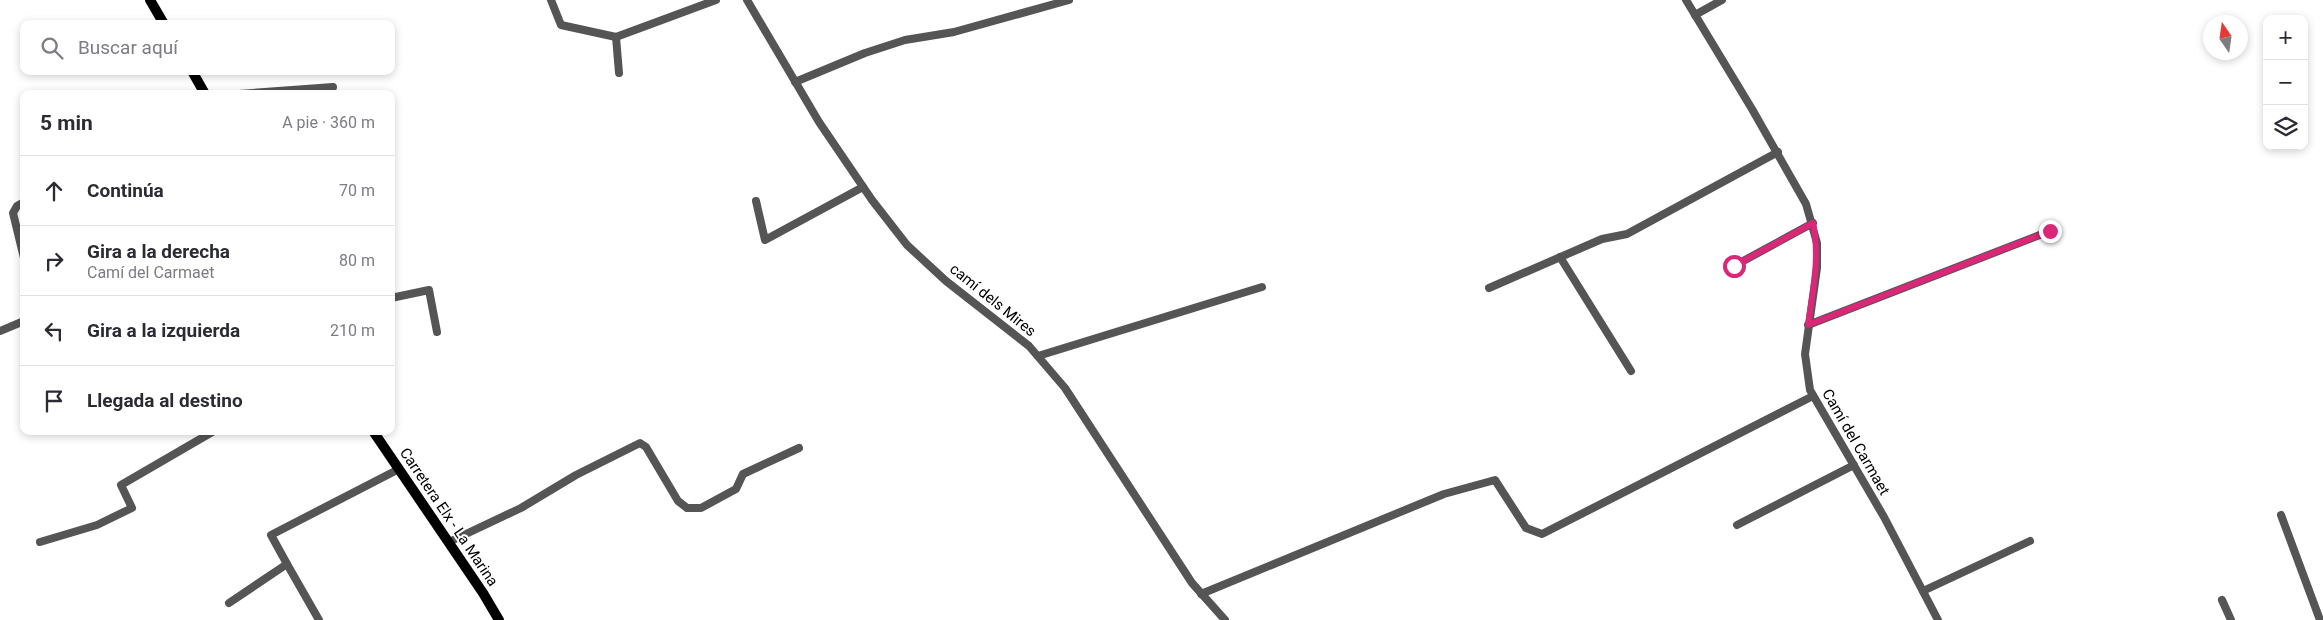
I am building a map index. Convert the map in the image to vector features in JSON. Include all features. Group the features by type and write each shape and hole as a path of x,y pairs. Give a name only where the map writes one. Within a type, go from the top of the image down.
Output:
{"main road":[{"path":"150,0 162,20"},
{"path":"194,75 203,90"},
{"name":"Carretera Elx - La Marina","path":"376,435 484,593 499,620"}],"street":[{"path":"551,0 561,25 616,37 716,0"},
{"name":"camí dels Mires","path":"748,0 795,82 863,186 907,245 946,281 1029,346 1038,356 1065,388 1192,584 1225,620"},
{"path":"795,82 865,53 905,40 954,32 1069,0"},
{"name":"Camí del Carmaet","path":"1686,0 1778,152 1806,204 1813,223 1817,243 1817,268 1805,354 1810,390 1854,465 1938,620"},
{"path":"1695,15 1722,0"},
{"path":"616,37 619,74"},
{"path":"293,90 333,87"},
{"path":"1489,288 1602,238 1627,234 1778,152"},
{"path":"756,201 765,240 863,186"},
{"path":"20,204 13,213 20,242"},
{"path":"1734,266 1813,223"},
{"path":"1808,325 2050,231"},
{"path":"1560,257 1631,371"},
{"path":"1038,356 1262,287"},
{"path":"395,297 429,290 437,332"},
{"path":"0,331 20,323"},
{"path":"1201,594 1444,494 1495,480 1526,528 1542,534 1813,396"},
{"path":"40,542 97,525 132,508 121,485 207,435"},
{"path":"449,542 521,508 576,475 640,444 646,446 678,501 687,508 701,508 736,489 743,474 799,448"},
{"path":"1737,525 1854,465"},
{"path":"319,620 271,535 399,469"},
{"path":"2281,515 2320,620"},
{"path":"1923,592 2030,541"},
{"path":"229,603 287,564"},
{"path":"2222,600 2231,620"}],"route":[{"path":"1734,266 1813,223 1817,243 1817,268 1808,325 2050,231"}]}
